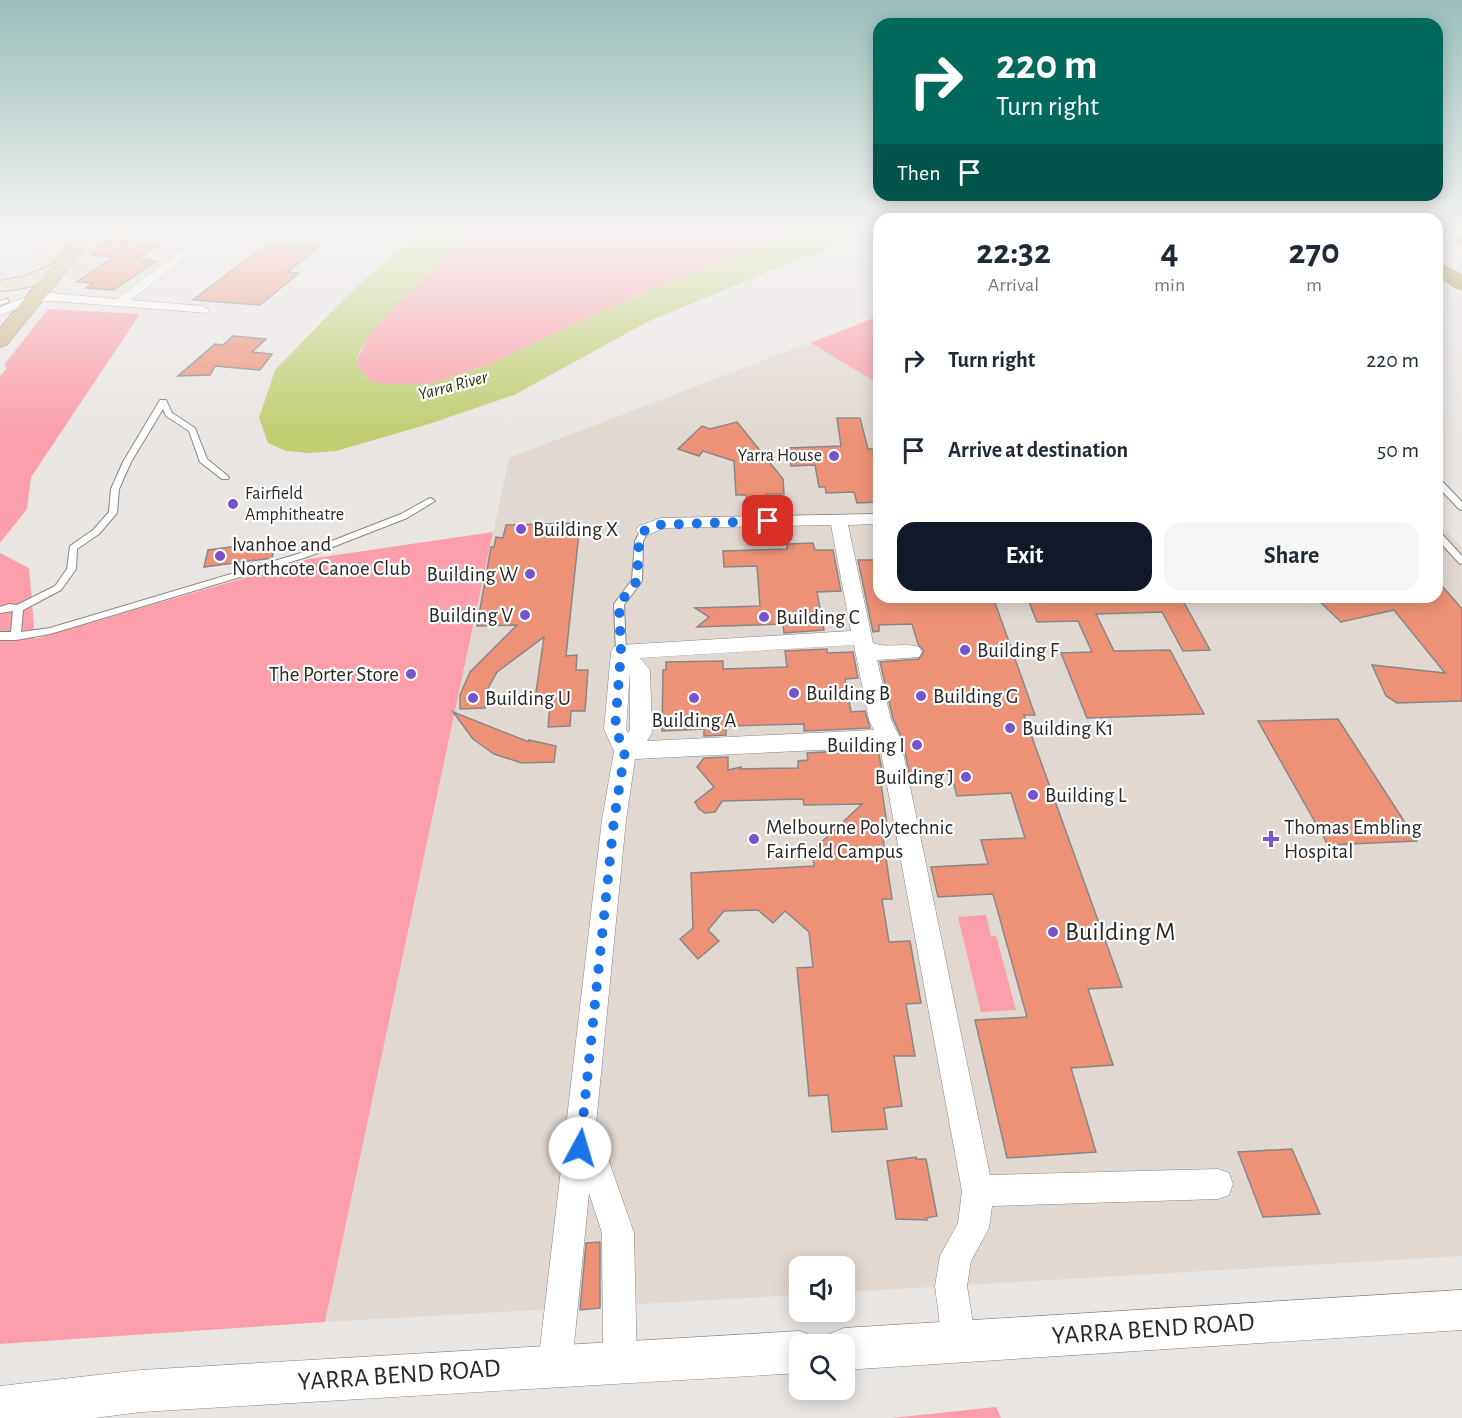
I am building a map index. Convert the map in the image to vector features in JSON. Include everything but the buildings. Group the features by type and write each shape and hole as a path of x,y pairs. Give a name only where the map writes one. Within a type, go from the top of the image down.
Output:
{"street":[{"path":"9,309 68,300"},
{"path":"74,300 202,310"},
{"path":"838,519 880,720 889,738 978,1191 973,1228 956,1256 951,1286 959,1341"},
{"path":"645,530 661,523 873,519"},
{"path":"621,652 863,642 879,653 912,652"},
{"path":"555,1365 614,820 625,751 641,733 640,670 621,652"},
{"path":"625,751 889,738"},
{"path":"582,1125 618,1233 620,1363"},
{"path":"978,1191 1218,1184"},
{"name":"YARRA BEND ROAD","path":"855,1348 1462,1310"},
{"name":"YARRA BEND ROAD","path":"0,1408 141,1391 789,1353"}],"lane":[{"path":"0,610 9,607 18,608 58,588 71,568 74,548 96,532 113,513 115,489 123,471 163,402 169,414 192,430 203,460 225,477"},
{"path":"1443,487 1462,507"},
{"path":"0,636 50,631 304,555 404,516 431,501"},
{"path":"621,652 619,604 637,581 639,541 645,530"},
{"path":"1443,540 1462,561"},
{"path":"16,636 18,608"}],"shaded area":[{"path":"400,300 626,300 488,365 429,384 385,384 371,381 356,362 372,329"},
{"path":"48,309 140,314 31,477 27,509 0,543 0,376 7,368 4,365"},
{"name":"Melbourne Polytechnic Fairfield Campus","path":"873,318 873,603 1443,603 1443,528 1462,548 1462,1256 855,1291 855,1256 789,1256 789,1296 325,1322 509,458"},
{"path":"873,318 873,380 811,343"},
{"path":"493,532 325,1322 0,1344 0,553 29,568 35,639 309,559"},
{"path":"986,915 991,936 996,936 1016,1010 981,1012 958,917"},
{"path":"996,1407 1001,1418 892,1418"}],"water":[{"name":"Yarra River","path":"343,300 402,300 376,327 356,361 361,371 371,381 385,384 429,384 488,365 626,300 700,300 647,322 514,395 432,423 336,451 309,453 286,451 268,443 259,418 275,370"}],"place":[{"name":"Yarra House","path":"834,456"},
{"name":"Fairfield Amphitheatre","path":"233,504"},
{"name":"Building X","path":"521,529"},
{"name":"Ivanhoe and Northcote Canoe Club","path":"220,556"},
{"name":"Building W","path":"530,574"},
{"name":"Building V","path":"525,615"},
{"name":"Building C","path":"764,617"},
{"name":"Building F","path":"965,650"},
{"name":"The Porter Store","path":"411,674"},
{"name":"Building B","path":"794,693"},
{"name":"Building G","path":"921,696"},
{"name":"Building U","path":"473,698"},
{"name":"Building A","path":"694,698"},
{"name":"Building K1","path":"1010,728"},
{"name":"Building I","path":"917,745"},
{"name":"Building J","path":"966,777"},
{"name":"Building L","path":"1033,795"},
{"name":"Melbourne Polytechnic Fairfield Campus","path":"754,839"},
{"name":"Thomas Embling Hospital","path":"1271,839"},
{"name":"Building M","path":"1053,932"}],"route":[{"path":"580,1148 614,820 625,751 615,729 621,652 619,604 637,581 639,541 645,530 661,523 768,521"}]}
